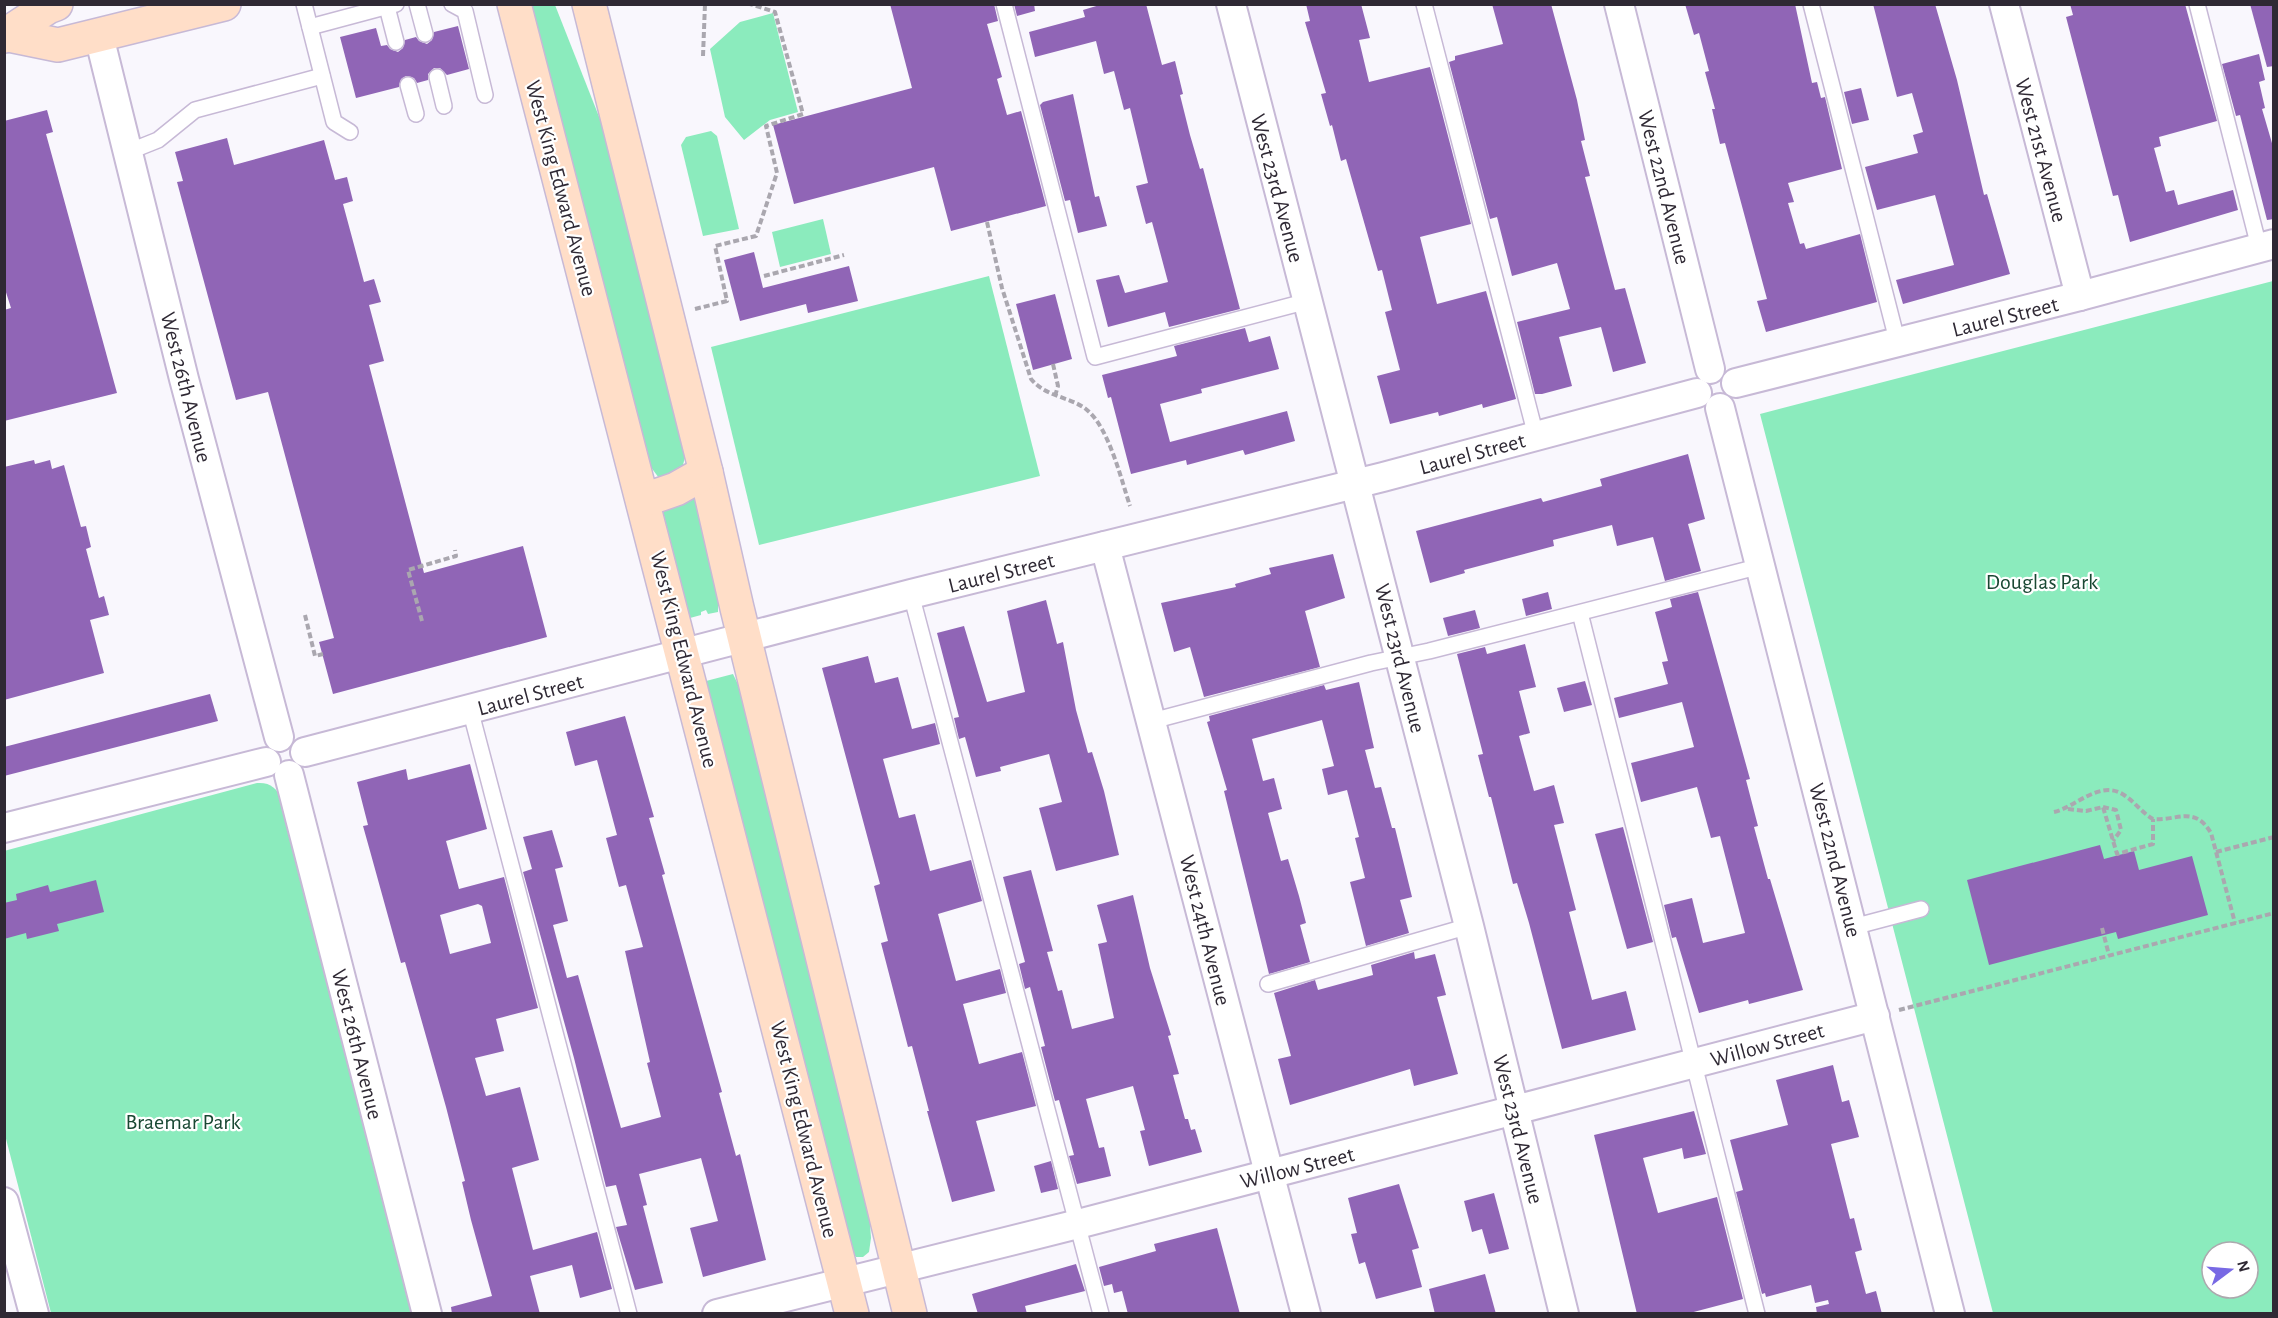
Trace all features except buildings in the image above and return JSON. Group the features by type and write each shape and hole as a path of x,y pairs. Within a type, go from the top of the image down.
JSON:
{"main road":[{"path":"7,35 56,4"},
{"path":"7,35 58,45 224,4"},
{"name":"West King Edward Avenue","path":"514,4 684,654 852,1314"},
{"path":"589,4 706,472 744,639 910,1314"},
{"path":"644,500 676,489 706,472"}],"street":[{"name":"West 23rd Avenue","path":"1231,4 1401,657 1564,1314"},
{"name":"West 22nd Avenue","path":"1619,4 1709,390 1761,566 1950,1314"},
{"name":"West 21st Avenue","path":"2004,4 2080,297"},
{"name":"West 26th Avenue","path":"99,36 184,379 279,736"},
{"name":"Laurel Street","path":"305,752 911,594 1356,484 1709,390 1726,370 1736,383 2080,297 2266,245"},
{"name":"West 24th Avenue","path":"1105,546 1306,1314"},
{"path":"4,828 278,769 302,767 305,752 295,738 279,736 267,747 278,769"},
{"name":"West 26th Avenue","path":"278,769 427,1314"},
{"name":"Willow Street","path":"717,1314 1078,1224 1875,1016"},
{"path":"4,1202 34,1314"}],"lane":[{"path":"304,4 334,122 350,132"},
{"path":"417,4 425,34"},
{"path":"452,4 465,11 485,94"},
{"path":"1004,4 1095,357 1308,301"},
{"path":"1424,4 1536,436"},
{"path":"1811,4 1898,344"},
{"path":"2197,4 2266,245"},
{"path":"310,27 392,6 396,42"},
{"path":"128,152 158,140 195,110 322,75"},
{"path":"436,77 444,106"},
{"path":"408,85 416,114"},
{"path":"1152,721 1761,566"},
{"path":"911,594 1101,1314"},
{"path":"1580,613 1757,1314"},
{"path":"470,709 629,1314"},
{"path":"1853,927 1921,909"},
{"path":"1268,984 1469,926"}],"path":[{"path":"703,57 705,4"},
{"path":"750,4 775,12"},
{"path":"688,311 728,301 714,246 756,236 777,173 766,126 803,114 774,4"},
{"path":"987,222 1002,288 1031,379 1040,390 1087,410 1109,441 1130,506"},
{"path":"764,276 844,255"},
{"path":"1053,364 1058,386 1054,396"},
{"path":"422,621 408,570 456,556 455,550"},
{"path":"305,615 315,656 322,654"},
{"path":"2068,809 2089,795 2100,791 2122,793 2153,819 2194,817 2205,824 2216,852 2235,923"},
{"path":"2103,807 2117,854 2153,844 2153,819"},
{"path":"2054,812 2068,809 2086,811 2103,807 2116,810 2121,830 2113,842"},
{"path":"2216,852 2274,837"},
{"path":"1875,1016 2274,913"},
{"path":"2102,928 2109,955"}],"green space":[{"path":"532,5 555,5 609,142 686,453 681,473 659,478 650,466"},
{"path":"773,13 798,112 770,120 744,140 725,117 710,49 740,22"},
{"path":"711,131 717,136 739,229 703,236 681,145 686,137"},
{"path":"823,219 831,254 780,267 772,232"},
{"path":"989,276 1040,476 759,545 711,347"},
{"name":"Douglas Park","path":"2273,281 2273,1313 1993,1313 1760,414"},
{"path":"694,492 718,580 718,612 708,614 706,610 701,612 701,615 690,618 663,512"},
{"path":"733,674 748,705 869,1210 871,1238 869,1252 863,1257 856,1257 851,1252 848,1243 706,681"},
{"name":"Braemar Park","path":"257,783 272,787 282,800 416,1313 51,1313 5,1135 4,851"}]}
